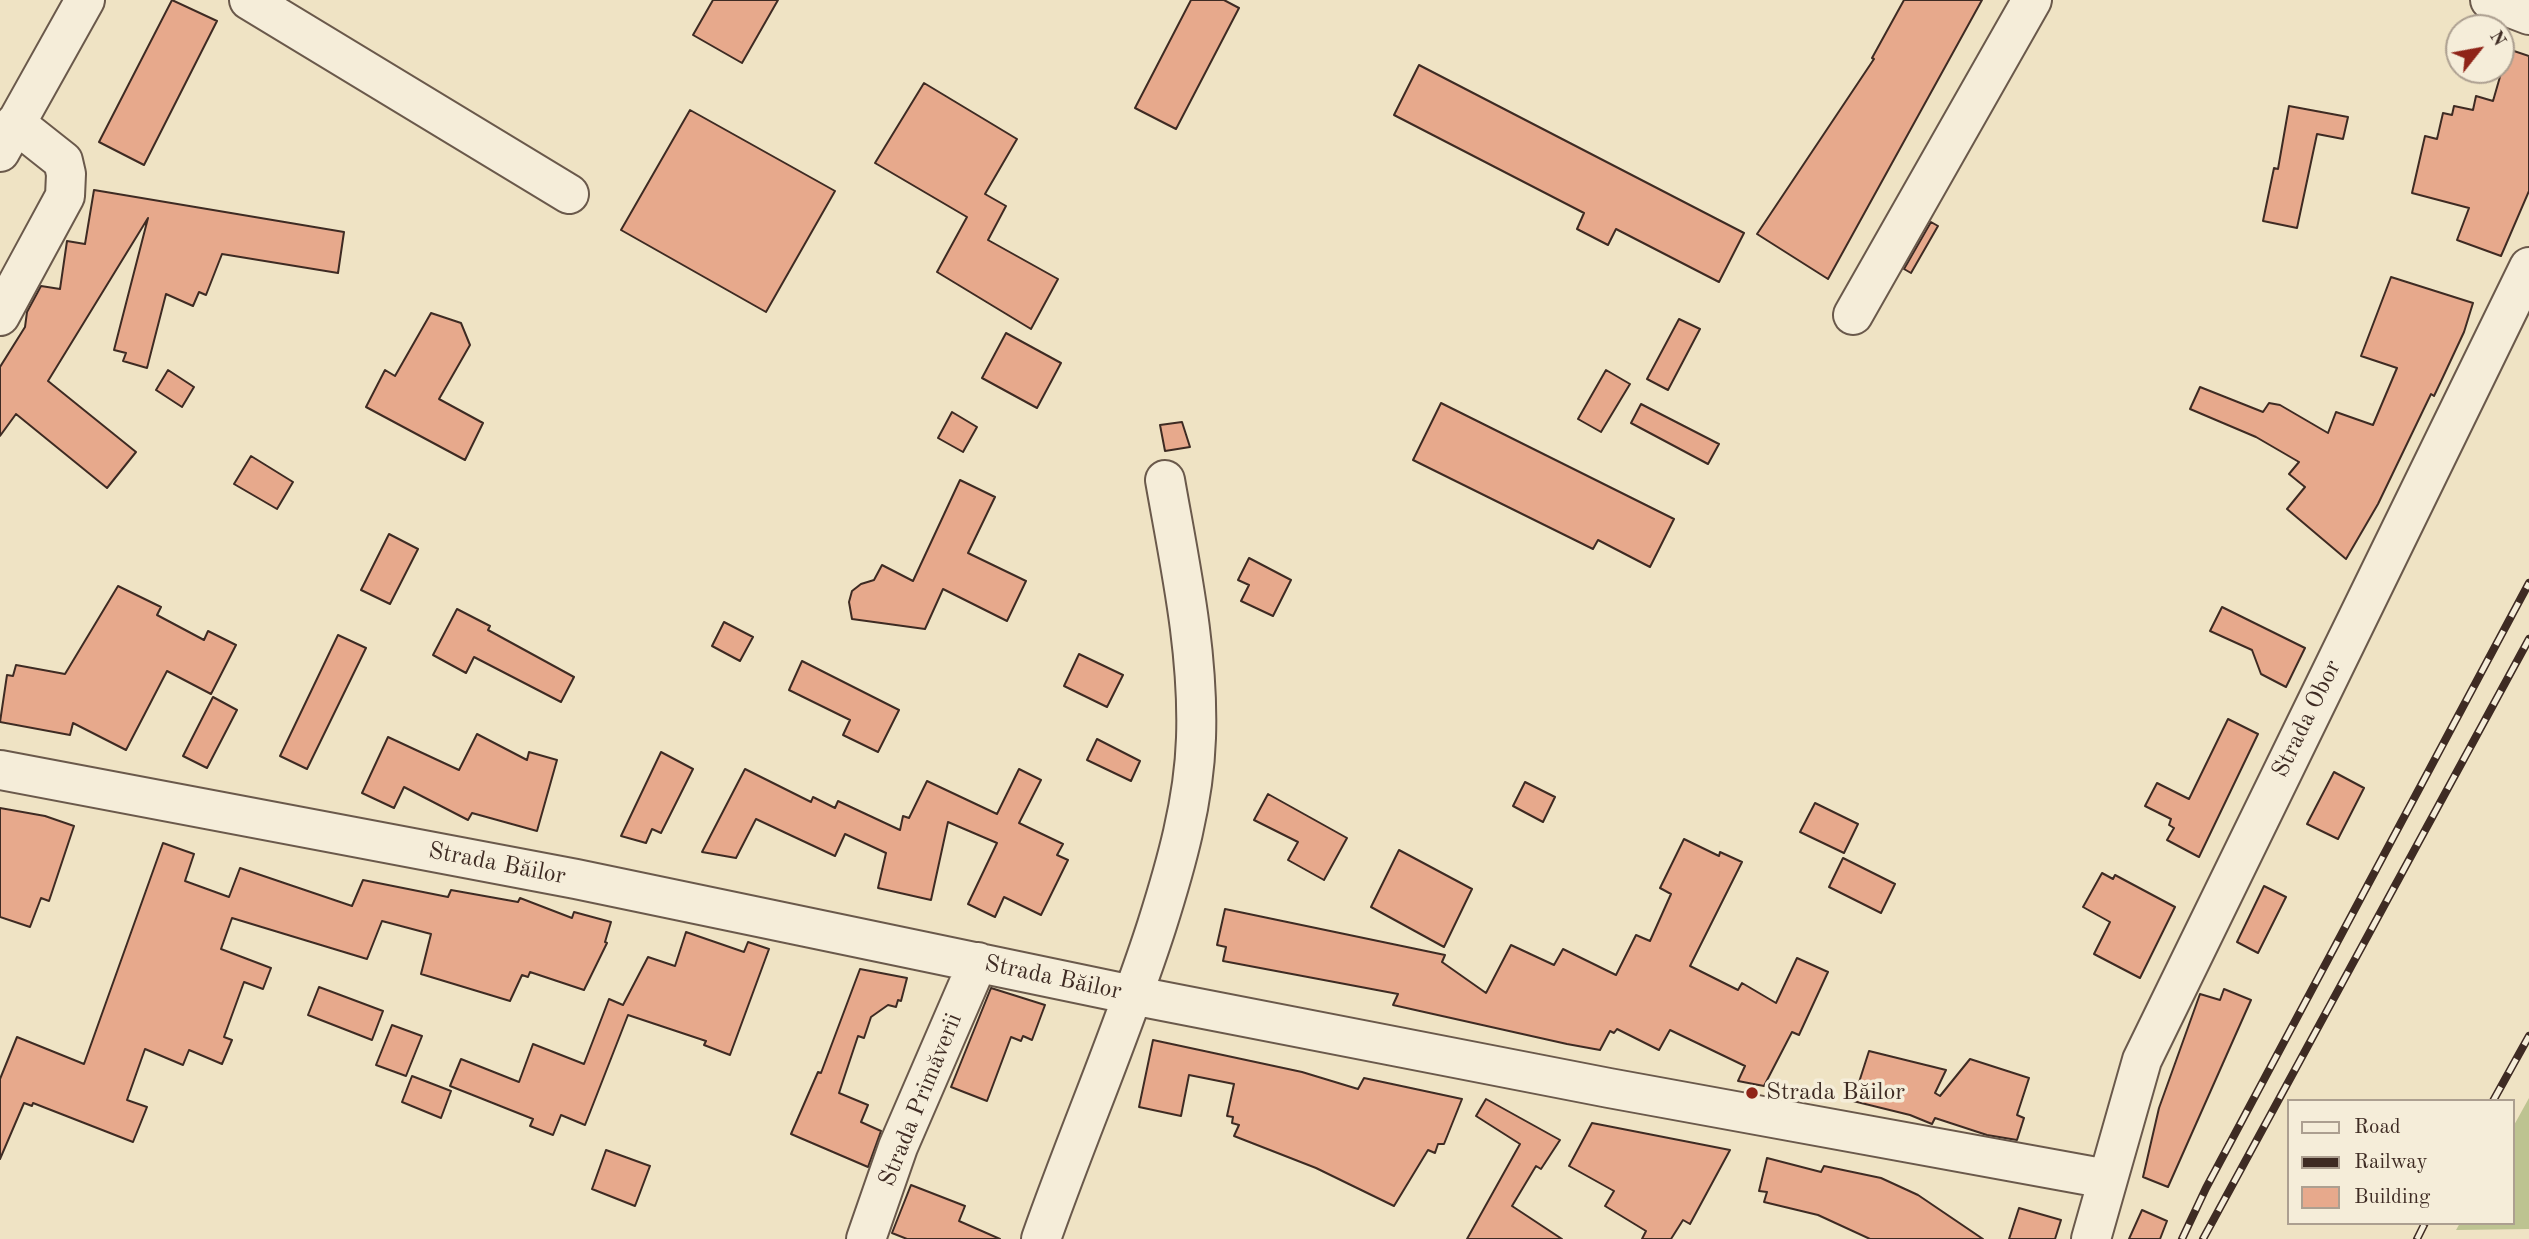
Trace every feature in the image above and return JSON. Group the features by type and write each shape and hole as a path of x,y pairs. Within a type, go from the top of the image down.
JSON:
{"street":[{"path":"1,309 65,197 66,174 63,161 8,138 85,0"},
{"path":"249,0 569,194"},
{"path":"1853,316 2032,0"},
{"path":"2490,0 2529,15"},
{"name":"Strada Obor","path":"2091,1239 2142,1060 2166,1005 2529,267"},
{"path":"1041,1239 1135,996 1171,883 1192,788 1196,738 1195,680 1186,600 1165,480"},
{"name":"Strada Băilor","path":"0,770 576,879 1135,996 1623,1091 2107,1179"},
{"name":"Strada Primăverii","path":"866,1239 898,1147 978,962"}],"green space":[{"path":"2529,1098 2529,1229 2456,1230 2459,1225 2515,1225 2515,1123"}],"building":[{"path":"172,0 217,21 144,165 99,142"},
{"path":"713,0 778,0 742,63 693,35"},
{"path":"1191,0 1224,0 1239,8 1176,129 1135,108"},
{"path":"1904,0 1982,0 1828,279 1757,234 1874,59 1872,58"},
{"path":"2515,51 2529,56 2529,191 2501,256 2457,240 2469,208 2412,193 2425,136 2437,139 2443,113 2452,115 2454,106 2473,110 2476,96 2493,101 2498,84 2515,84"},
{"path":"1419,65 1744,233 1719,282 1616,229 1608,245 1577,229 1584,213 1394,115"},
{"path":"924,83 1017,139 985,194 1006,206 988,240 1058,279 1031,329 937,272 967,217 875,163"},
{"path":"2289,106 2348,117 2343,139 2317,134 2297,228 2263,221 2274,168 2278,169"},
{"path":"690,110 835,191 766,312 621,230"},
{"path":"94,190 344,232 338,273 222,254 206,295 199,292 193,306 166,294 147,368 123,361 126,353 114,350 148,218 48,381 136,452 107,488 16,414 0,436 0,367 25,327 27,312 41,286 60,289 67,241 85,244"},
{"path":"1931,222 1938,226 1911,273 1904,269"},
{"path":"2391,277 2473,303 2464,332 2434,396 2431,394 2378,504 2346,559 2287,509 2305,487 2289,474 2299,462 2256,437 2190,409 2200,387 2263,412 2269,403 2280,405 2328,433 2336,412 2373,425 2397,368 2361,356"},
{"path":"431,313 461,323 470,345 439,399 483,423 465,460 366,407 385,370 395,376"},
{"path":"1679,319 1700,329 1668,390 1647,379"},
{"path":"1006,333 1061,363 1037,408 982,378"},
{"path":"168,370 194,387 182,407 156,390"},
{"path":"1606,370 1630,384 1601,432 1578,419"},
{"path":"1441,403 1674,519 1650,567 1598,540 1593,549 1413,460"},
{"path":"1641,404 1719,444 1708,464 1631,423"},
{"path":"952,412 977,427 963,452 938,438"},
{"path":"1182,422 1190,447 1165,451 1160,425"},
{"path":"251,456 293,482 277,509 234,484"},
{"path":"960,480 995,497 968,553 1026,581 1007,621 943,589 925,629 852,619 849,602 852,591 861,584 874,580 882,565 913,581"},
{"path":"389,534 418,549 390,604 361,590"},
{"path":"1249,558 1291,580 1273,616 1241,601 1249,585 1238,580"},
{"path":"118,586 161,607 157,615 204,640 208,631 236,645 211,694 167,671 126,750 73,723 70,735 0,722 7,675 13,676 16,665 65,674"},
{"path":"2222,607 2305,648 2286,687 2261,674 2252,650 2210,631"},
{"path":"457,609 490,626 488,630 574,677 561,702 474,657 466,673 433,655"},
{"path":"724,622 753,637 740,661 712,646"},
{"path":"338,635 366,648 307,769 280,756"},
{"path":"1079,654 1123,675 1107,707 1064,686"},
{"path":"802,661 899,710 878,752 843,735 850,720 789,690"},
{"path":"213,697 237,710 207,768 183,756"},
{"path":"2228,719 2258,734 2199,857 2167,840 2174,828 2169,825 2171,819 2145,806 2157,783 2189,799"},
{"path":"477,734 527,760 529,752 557,760 537,831 472,813 468,820 404,787 394,808 362,793 388,737 459,770"},
{"path":"1097,739 1140,761 1131,781 1087,760"},
{"path":"661,752 693,769 661,833 652,829 646,843 621,836"},
{"path":"745,769 811,802 813,797 835,808 838,801 900,830 903,816 909,818 927,781 997,814 1019,769 1041,780 1019,823 1063,844 1057,855 1068,860 1041,915 1004,897 995,917 968,904 997,843 948,822 931,900 878,888 886,853 845,834 835,856 756,819 736,858 702,852"},
{"path":"2334,772 2364,788 2338,839 2307,824"},
{"path":"1525,782 1555,797 1543,822 1513,806"},
{"path":"1268,794 1347,838 1324,880 1288,860 1298,842 1254,820"},
{"path":"1815,803 1858,824 1844,853 1800,832"},
{"path":"0,808 45,816 74,826 49,901 41,898 30,927 0,917"},
{"path":"1684,839 1719,856 1720,852 1742,862 1690,966 1738,990 1742,983 1776,1003 1797,958 1828,972 1799,1035 1792,1032 1764,1086 1738,1081 1745,1066 1670,1030 1659,1050 1617,1029 1614,1033 1610,1031 1600,1050 1567,1044 1393,1005 1398,994 1223,961 1226,947 1217,945 1225,909 1445,955 1442,962 1486,993 1511,945 1554,965 1563,949 1616,975 1636,935 1650,941 1671,894 1660,888"},
{"path":"163,843 194,854 185,881 229,897 240,868 352,906 363,880 448,897 451,890 518,902 520,898 572,918 574,912 611,922 605,942 607,943 584,990 530,972 528,977 522,975 510,1001 421,974 431,934 382,921 367,959 232,918 221,949 271,968 263,989 244,982 224,1037 232,1040 222,1064 189,1050 183,1065 145,1049 127,1100 147,1107 133,1142 33,1103 32,1106 24,1103 0,1159 0,1079 17,1037 84,1064"},
{"path":"1399,850 1472,889 1444,947 1371,907"},
{"path":"1843,858 1895,884 1881,913 1829,887"},
{"path":"2102,873 2113,879 2115,875 2175,907 2140,978 2094,954 2110,922 2083,907"},
{"path":"2264,886 2286,897 2258,953 2237,942"},
{"path":"686,932 744,952 748,942 769,949 730,1055 704,1045 706,1041 628,1015 585,1125 561,1115 553,1135 530,1126 533,1119 450,1086 461,1059 519,1082 533,1044 584,1064 609,999 623,1005 648,957 675,966"},
{"path":"860,969 907,978 901,1001 898,1000 896,1007 888,1005 871,1017 864,1038 858,1036 839,1093 868,1105 861,1122 881,1131 868,1167 791,1134 818,1072 821,1073"},
{"path":"319,987 383,1011 372,1040 308,1015"},
{"path":"991,988 1045,1005 1032,1040 1023,1036 1021,1041 1011,1037 987,1101 951,1087"},
{"path":"2224,989 2251,1000 2168,1187 2143,1177 2159,1108 2200,994 2220,1000"},
{"path":"392,1025 422,1036 406,1076 376,1065"},
{"path":"1153,1040 1302,1072 1358,1089 1364,1078 1462,1099 1444,1144 1438,1144 1435,1153 1428,1150 1394,1206 1316,1168 1234,1136 1239,1125 1232,1123 1233,1117 1227,1116 1234,1084 1189,1075 1181,1116 1139,1107"},
{"path":"1869,1051 1946,1070 1935,1093 1940,1096 1970,1059 2029,1078 2017,1115 2024,1118 2017,1140 1987,1135 1935,1118 1932,1124 1910,1115 1853,1101"},
{"path":"412,1076 451,1091 441,1118 402,1102"},
{"path":"1486,1099 1560,1140 1541,1169 1536,1166 1512,1206 1562,1239 1467,1239 1520,1144 1476,1116"},
{"path":"1592,1123 1730,1150 1690,1224 1683,1220 1671,1239 1642,1239 1646,1231 1605,1206 1614,1191 1569,1166"},
{"path":"606,1150 650,1166 635,1206 592,1189"},
{"path":"1767,1158 1821,1172 1824,1166 1881,1178 1918,1195 1983,1239 1870,1239 1818,1215 1764,1202 1767,1192 1759,1191"},
{"path":"911,1185 965,1206 959,1221 1000,1239 907,1239 892,1233"},
{"path":"2019,1208 2061,1220 2055,1239 2009,1239"},
{"path":"2142,1210 2167,1221 2160,1239 2129,1239"}],"railway":[{"path":"2182,1239 2206,1188 2529,583"},
{"path":"2203,1239 2529,639"},
{"path":"2494,1099 2529,1036"},
{"path":"2417,1239 2424,1225"}],"place":[{"name":"Strada Băilor","path":"1752,1093"}]}
